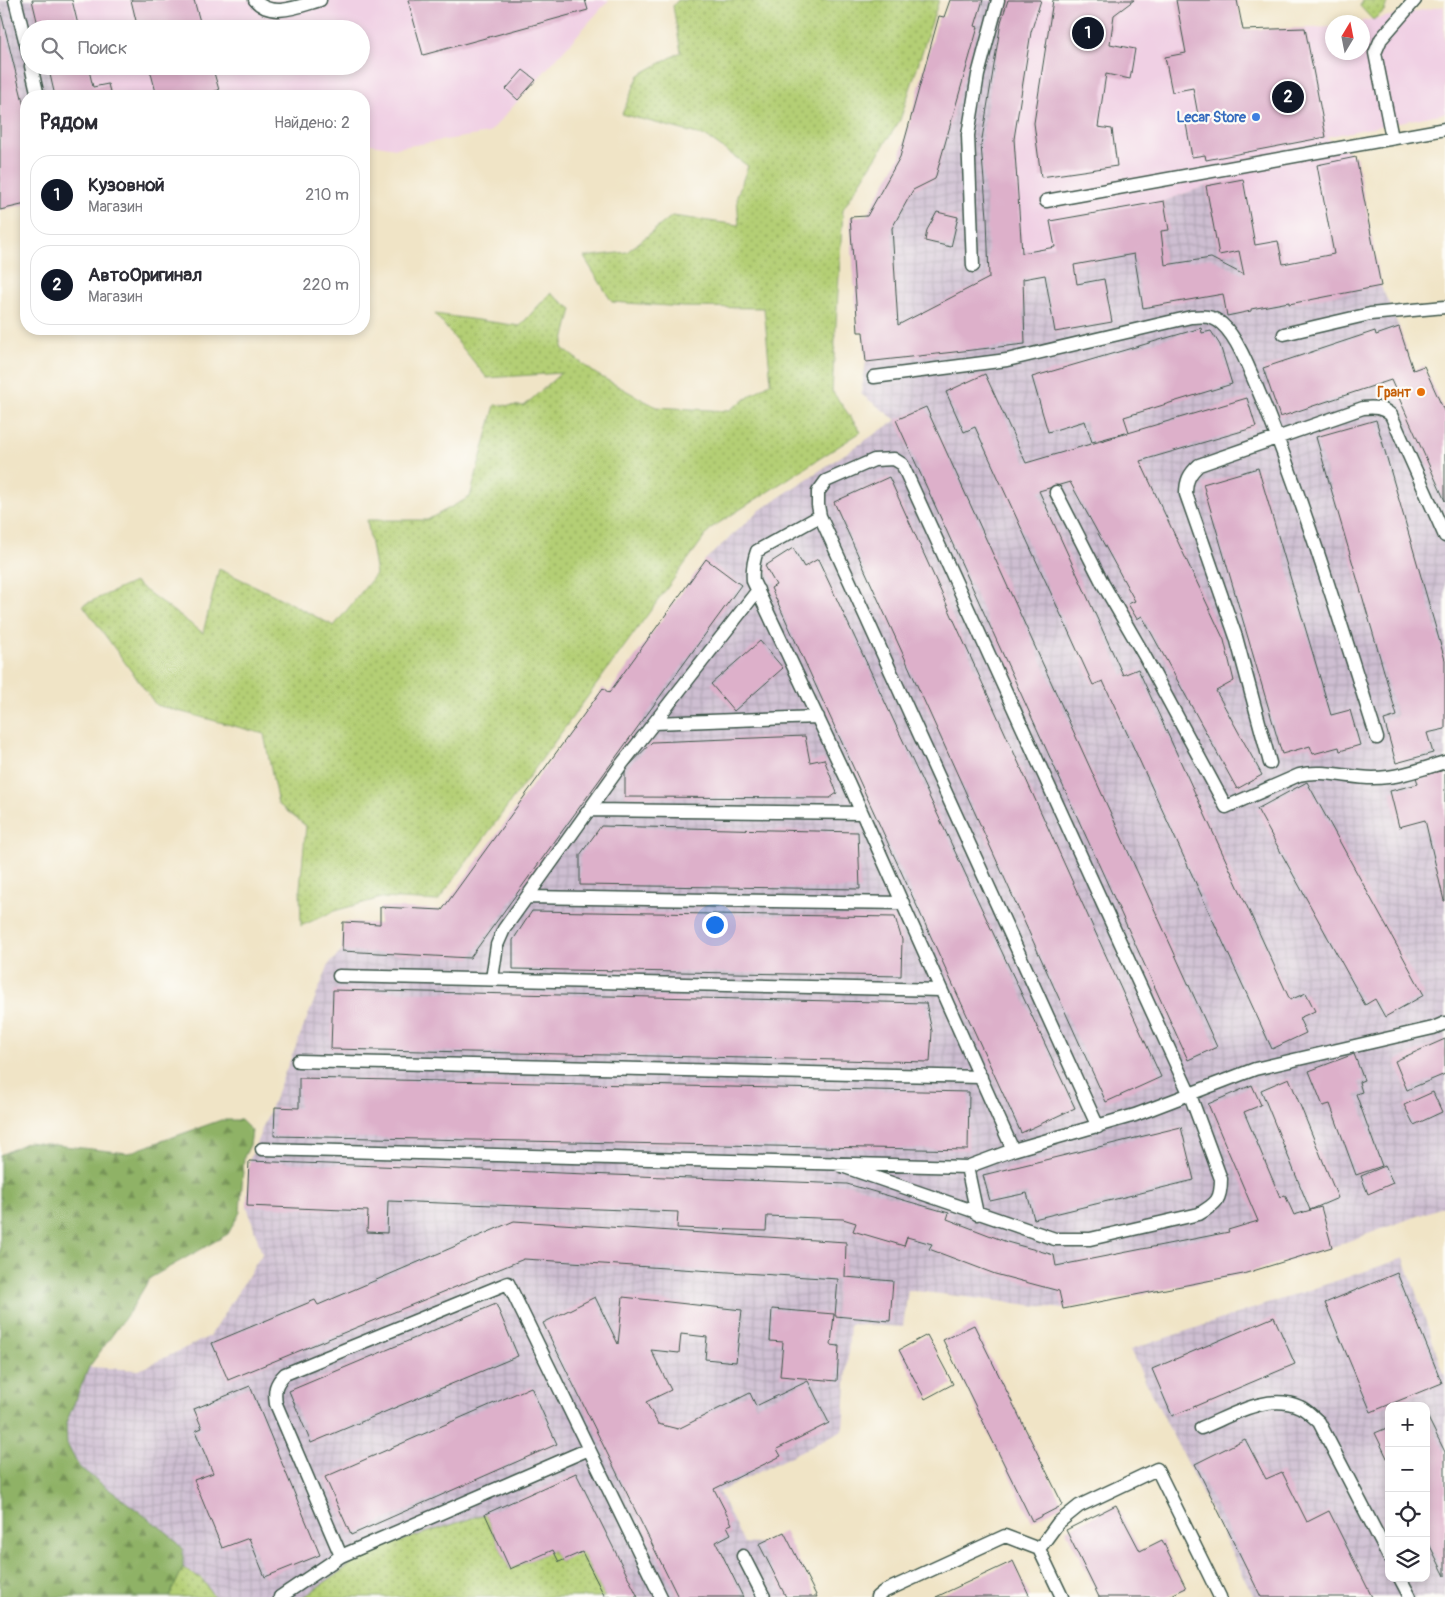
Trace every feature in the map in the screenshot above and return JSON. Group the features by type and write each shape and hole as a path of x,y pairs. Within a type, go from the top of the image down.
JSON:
{"lane":[{"path":"16,0 21,20"},
{"path":"255,0 260,6 271,10 284,10 320,0"},
{"path":"973,266 968,135 978,75 998,0"},
{"path":"1392,138 1375,53 1381,39 1415,0"},
{"path":"33,75 37,90"},
{"path":"1046,201 1445,129"},
{"path":"1284,334 1370,314 1445,308"},
{"path":"874,377 1007,360 1190,317 1204,316 1214,318 1233,338 1253,378 1277,438 1313,539 1377,738"},
{"path":"1270,763 1236,637 1186,494 1186,483 1190,472 1199,465 1363,408 1376,407 1385,410 1391,415 1445,536"},
{"path":"833,1163 977,1214 1055,1239 1072,1240 1090,1239 1199,1214 1214,1205 1221,1193 1222,1178 1190,1095 902,464 894,459 874,460 826,481 818,492 820,516 1098,1127"},
{"path":"1056,492 1102,584 1144,655 1226,807 1299,775 1308,773 1376,778 1396,775 1445,762"},
{"path":"820,516 757,551 753,560 753,581 818,716 1013,1150"},
{"path":"492,980 497,945 504,929 654,723 758,590"},
{"path":"654,723 818,716"},
{"path":"589,810 862,813"},
{"path":"527,897 903,903"},
{"path":"339,976 941,990"},
{"path":"262,1149 967,1167 1013,1150 1098,1127 1190,1095 1255,1069 1433,1028 1445,1023"},
{"path":"298,1062 980,1077"},
{"path":"967,1167 977,1214"},
{"path":"341,1556 276,1404 274,1390 276,1383 284,1374 508,1283 661,1597"},
{"path":"1201,1428 1263,1403 1281,1401 1302,1408 1319,1422 1385,1549"},
{"path":"280,1597 341,1556 589,1449"},
{"path":"1039,1549 1058,1523 1079,1506 1157,1469 1220,1597"},
{"path":"877,1597 883,1592 1005,1536 1039,1549 1062,1597"},
{"path":"743,1556 764,1597"},
{"path":"1402,1582 1410,1597"}],"shaded area":[{"path":"0,0 72,0 77,20 20,20 20,75 90,75 93,87 108,84 110,90 20,90 20,205 0,210"},
{"path":"72,0 609,0 489,133 396,148 370,144 370,90 110,90 108,84 93,87 90,75 370,75 370,20 77,20"},
{"path":"950,0 1041,0 1031,32 1014,139 1022,252 1055,246 1050,221 1164,201 1206,186 1243,179 1255,245 1278,241 1283,264 1334,254 1317,165 1356,157 1381,286 1399,327 1413,370 1424,366 1445,413 1445,1206 1332,1247 1243,1274 1063,1309 908,1290 903,1327 850,1324 843,1430 719,1492 744,1543 759,1544 784,1532 817,1597 605,1597 582,1552 559,1562 510,1569 370,1551 304,1597 214,1597 202,1579 183,1568 183,1550 169,1534 79,1467 67,1444 66,1423 89,1367 139,1370 210,1336 262,1254 247,1206 249,1161 329,964 342,951 343,922 379,924 380,907 442,910 603,688 609,693 706,559 760,510 896,420 861,394 866,362 863,332 858,332 850,217 867,215 900,157 939,16 944,17"},
{"path":"1041,0 1176,0 1186,53 1165,58 1172,92 1193,88 1198,115 1185,118 1192,157 1205,155 1206,159 1325,137 1305,28 1325,27 1325,60 1370,60 1370,20 1444,6 1445,113 1326,137 1356,157 1334,254 1283,264 1255,245 1243,180 1206,186 1164,201 1050,221 1055,247 1022,253 1014,139 1031,32"},
{"path":"1404,1258 1445,1377 1445,1597 1254,1597 1130,1350"}],"green space":[{"path":"678,0 939,0 900,120 843,209 832,391 861,432 711,528 438,901 381,898 334,911 301,926 300,888 306,826 278,804 264,734 156,705 83,605 134,582 203,633 219,569 334,626 376,574 367,520 427,520 470,497 495,405 524,406 561,373 487,378 435,314 520,326 550,293 572,309 562,348 596,374 656,407 728,411 771,382 764,308 683,307 612,302 584,257 627,252 672,216 739,225 737,196 748,166 705,136 622,114 639,75 681,52 673,6"},
{"path":"1362,0 1388,0 1384,11 1373,20 1360,6"},
{"path":"221,1120 241,1120 252,1131 250,1145 244,1157 240,1212 228,1234 150,1278 130,1311 89,1367 66,1423 67,1444 79,1467 169,1534 183,1550 183,1568 169,1597 0,1597 0,1155 28,1142 128,1153"},
{"path":"485,1514 510,1569 553,1550 559,1562 582,1552 605,1597 304,1597 370,1551"},
{"path":"183,1568 202,1579 214,1597 169,1597"}],"building":[{"path":"32,0 72,0 77,20 37,20"},
{"path":"131,0 194,0 200,20 136,20"},
{"path":"408,0 585,0 588,10 423,55"},
{"path":"950,0 983,0 975,26 978,27 935,179 913,190 892,228 898,325 989,278 987,217 981,145 1001,22 1008,0 1041,0 1031,32 1014,139 1022,253 1055,247 1050,221 1164,201 1169,230 1161,231 1165,265 1211,258 1244,275 1239,251 1219,255 1206,186 1243,179 1255,245 1278,241 1283,264 1334,254 1317,165 1356,157 1381,286 1289,304 1289,302 1251,309 1251,311 1227,316 1223,294 1143,308 1134,254 1074,265 1077,284 1104,279 1112,322 1055,332 1045,275 1023,279 1025,344 866,362 863,332 858,332 850,217 867,216 900,157 939,16 944,17"},
{"path":"1053,0 1134,0 1114,15 1110,44 1135,49 1130,79 1106,74 1098,127 1112,129 1117,166 1041,177 1034,123"},
{"path":"1176,0 1237,0 1243,30 1305,28 1326,137 1206,160 1205,155 1192,157 1185,118 1198,115 1193,88 1172,92 1165,57 1186,53"},
{"path":"0,9 20,90 20,205 0,210"},
{"path":"523,70 536,80 518,100 506,89"},
{"path":"50,75 90,75 93,87 108,84 110,90 54,90"},
{"path":"151,75 215,75 219,90 155,90"},
{"path":"937,212 958,217 951,247 925,241 927,230"},
{"path":"1399,327 1413,370 1424,366 1445,413 1445,501 1391,380 1280,417 1263,368 1375,331 1376,335"},
{"path":"1201,328 1202,333 1211,331 1220,345 1232,384 1124,417 1129,432 1092,442 1085,421 1048,432 1032,377"},
{"path":"985,374 1026,463 1247,398 1256,427 1140,461 1224,640 1234,681 1216,691 1262,775 1237,789 1142,616 1137,619 1128,604 1135,601 1070,482 1039,491 1123,675 1138,669 1290,1000 1306,993 1315,1011 1299,1018 1306,1033 1272,1049 1103,681 1093,685 975,427 964,432 946,392"},
{"path":"926,407 1217,1047 1188,1060 896,420"},
{"path":"1376,420 1445,660 1445,729 1427,733 1433,753 1396,763 1384,720 1397,716 1316,437"},
{"path":"1258,468 1331,715 1350,710 1360,745 1340,751 1339,747 1313,754 1310,746 1282,754 1203,484"},
{"path":"889,477 1161,1077 1106,1102 834,502"},
{"path":"793,548 804,567 818,559 1075,1108 1021,1133 771,588 776,585 765,566"},
{"path":"706,559 741,585 470,958 342,951 343,922 380,924 380,907 442,910 603,688 609,693"},
{"path":"760,641 783,668 734,711 711,684"},
{"path":"805,736 810,762 824,759 837,793 830,798 625,797 625,770 652,742"},
{"path":"1445,770 1444,901 1425,820 1399,827 1390,791 1418,784 1416,777"},
{"path":"1307,782 1424,995 1385,1017 1375,999 1365,1005 1257,809"},
{"path":"601,826 858,832 860,889 580,885 580,855"},
{"path":"532,911 895,917 902,940 901,976 513,969 513,940"},
{"path":"333,990 926,1003 932,1031 930,1062 331,1049"},
{"path":"1445,1039 1445,1074 1407,1090 1395,1061"},
{"path":"1354,1054 1364,1080 1359,1082 1362,1092 1356,1094 1382,1166 1356,1175 1330,1104 1323,1106 1309,1071"},
{"path":"299,1078 969,1092 968,1150 274,1136 275,1107 299,1108"},
{"path":"1289,1078 1338,1198 1310,1210 1261,1090"},
{"path":"1252,1085 1261,1105 1244,1112 1280,1197 1285,1195 1294,1215 1321,1207 1332,1247 1243,1274 1063,1309 1059,1291 995,1274 929,1249 932,1244 907,1237 904,1246 853,1231 856,1223 843,1219 767,1216 766,1231 677,1228 678,1212 388,1201 387,1233 367,1232 368,1211 247,1206 249,1161 847,1184 949,1213 947,1219 1007,1242 1054,1255 1056,1266 1229,1232 1228,1230 1258,1221 1208,1104"},
{"path":"1433,1092 1442,1112 1414,1125 1404,1105"},
{"path":"1181,1127 1194,1180 1034,1219 1027,1193 990,1201 983,1175"},
{"path":"1385,1166 1393,1183 1368,1194 1361,1176"},
{"path":"514,1221 846,1242 845,1277 893,1281 890,1321 835,1316 838,1279 524,1259 228,1380 212,1343 315,1300 318,1305"},
{"path":"1397,1273 1442,1383 1395,1402 1385,1402 1385,1406 1371,1412 1325,1303"},
{"path":"595,1297 618,1344 623,1297 742,1310 736,1362 705,1359 707,1337 681,1334 679,1353 651,1350 671,1390 646,1402 658,1424 678,1429 750,1393 756,1406 808,1381 829,1423 777,1449 781,1456 714,1489 732,1524 727,1526 731,1534 716,1542 743,1597 678,1597 543,1323"},
{"path":"496,1304 518,1356 311,1443 289,1391"},
{"path":"772,1309 834,1314 831,1345 839,1346 837,1381 780,1376 783,1342 770,1341"},
{"path":"1274,1317 1295,1364 1172,1416 1152,1369"},
{"path":"974,1325 1063,1505 1032,1521 943,1340"},
{"path":"927,1335 953,1384 925,1399 899,1350"},
{"path":"250,1386 320,1555 265,1577 249,1538 222,1548 194,1480 213,1473 195,1431 202,1428 194,1409"},
{"path":"531,1387 557,1444 351,1535 325,1477"},
{"path":"1430,1422 1445,1452 1445,1576 1430,1546"},
{"path":"1385,1429 1385,1454 1375,1433"},
{"path":"1245,1439 1266,1479 1282,1472 1307,1522 1329,1511 1372,1597 1261,1597 1195,1464"},
{"path":"576,1473 638,1597 605,1597 582,1552 559,1562 553,1550 510,1569 485,1514"},
{"path":"1116,1505 1140,1551 1162,1540 1186,1588 1167,1597 1099,1597 1066,1530"},
{"path":"784,1532 817,1597 786,1597 759,1544"},
{"path":"1013,1561 1030,1597 936,1597"}],"place":[{"name":"Кузовной","path":"1088,33"},
{"name":"АвтоОригинал","path":"1288,97"},
{"name":"Lecar Store","path":"1256,117"},
{"name":"Грант","path":"1421,392"}]}
